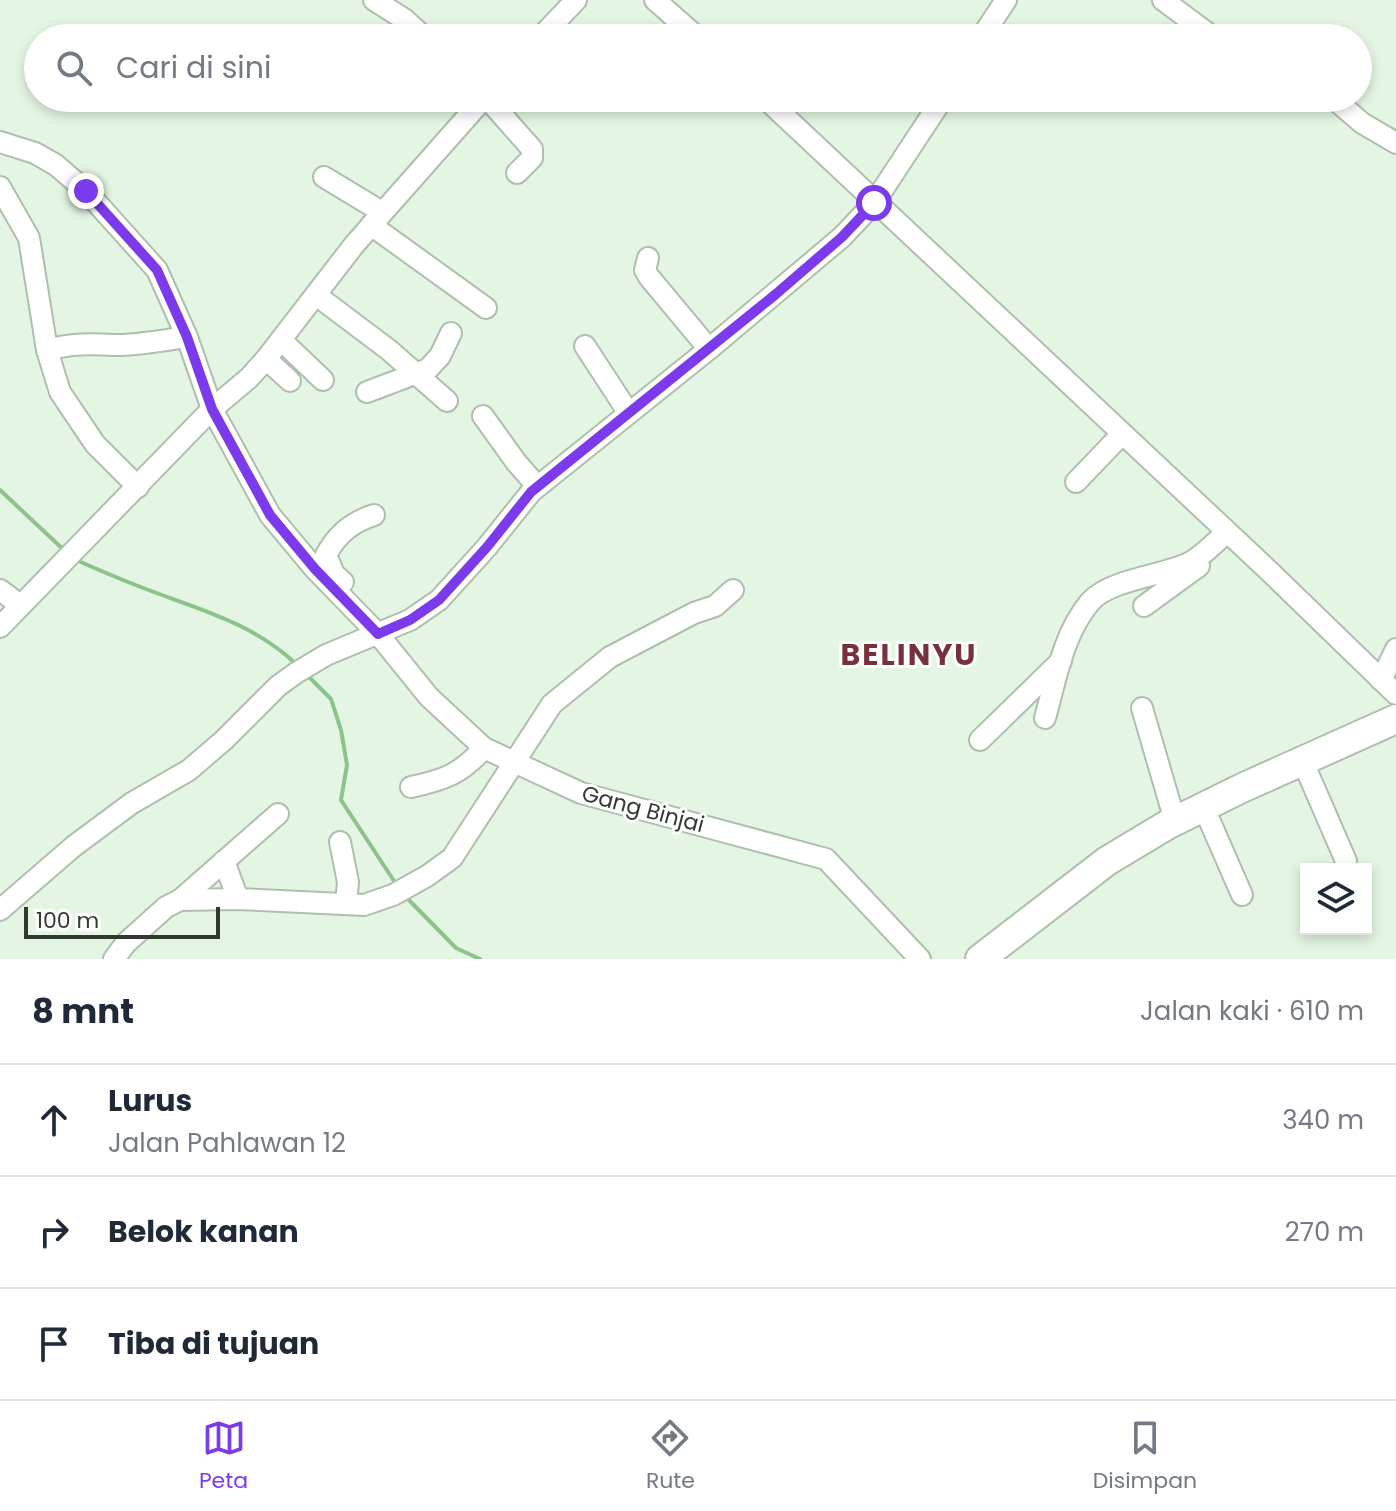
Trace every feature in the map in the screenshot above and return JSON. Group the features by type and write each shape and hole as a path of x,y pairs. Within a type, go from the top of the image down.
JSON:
{"highway":[{"path":"980,959 1107,861 1175,821 1396,719"}],"street":[{"path":"374,0 403,8"},
{"path":"553,24 576,0"},
{"path":"655,0 682,24"},
{"path":"990,24 1006,0"},
{"path":"1163,0 1195,24"},
{"path":"0,627 19,604 212,409 249,378 377,219 473,112"},
{"path":"498,112 532,149 532,158 517,173"},
{"path":"780,112 1388,687"},
{"path":"0,910 74,846 132,803 189,770 278,686 302,668 410,620 439,600 537,486 709,349 842,237 874,203 934,112"},
{"path":"1349,112 1396,143"},
{"name":"Gang Binjai","path":"0,142 35,153 56,165 86,191 157,270 187,337 212,409 270,515 378,634 429,697 484,748 581,793 826,859 920,959"},
{"path":"324,177 486,308"},
{"path":"0,187 29,238 47,350 60,392 95,444 138,487"},
{"path":"648,258 645,270 649,277 709,349"},
{"path":"316,295 389,350 447,401"},
{"path":"367,392 435,364 451,333"},
{"path":"47,350 62,345 95,342 115,345 187,337"},
{"path":"281,340 323,380"},
{"path":"585,346 628,412"},
{"path":"266,359 290,381"},
{"path":"483,416 537,486"},
{"path":"1076,482 1121,435"},
{"path":"349,605 357,596 334,574 326,555 346,528 355,521 374,515"},
{"path":"1144,606 1230,537"},
{"path":"1045,718 1065,646 1090,601 1122,583 1191,563 1230,537"},
{"path":"0,590 19,604"},
{"path":"180,900 238,899 364,905 400,891 452,858 552,704 610,657 694,613 715,606 733,590"},
{"path":"1388,687 1396,649"},
{"path":"980,740 1061,661"},
{"path":"1142,708 1175,821"},
{"path":"411,787 454,776 484,748"},
{"path":"1303,762 1346,861"},
{"path":"1204,808 1242,895"},
{"path":"114,959 126,943 166,907 180,900 278,814"},
{"path":"340,842 348,882 346,904"},
{"path":"224,861 238,899"}],"waterway":[{"path":"0,490 66,552"},
{"path":"76,560 242,627 280,650 297,665"},
{"path":"306,674 331,699 341,730 347,765 341,800 396,884"},
{"path":"406,897 456,948 480,959"}],"district":[{"name":"BELINYU","path":"909,654"}],"route":[{"path":"86,191 157,270 187,337 212,409 270,515 315,569 378,634 410,620 439,600 531,492 776,294 842,237 874,203"}]}
